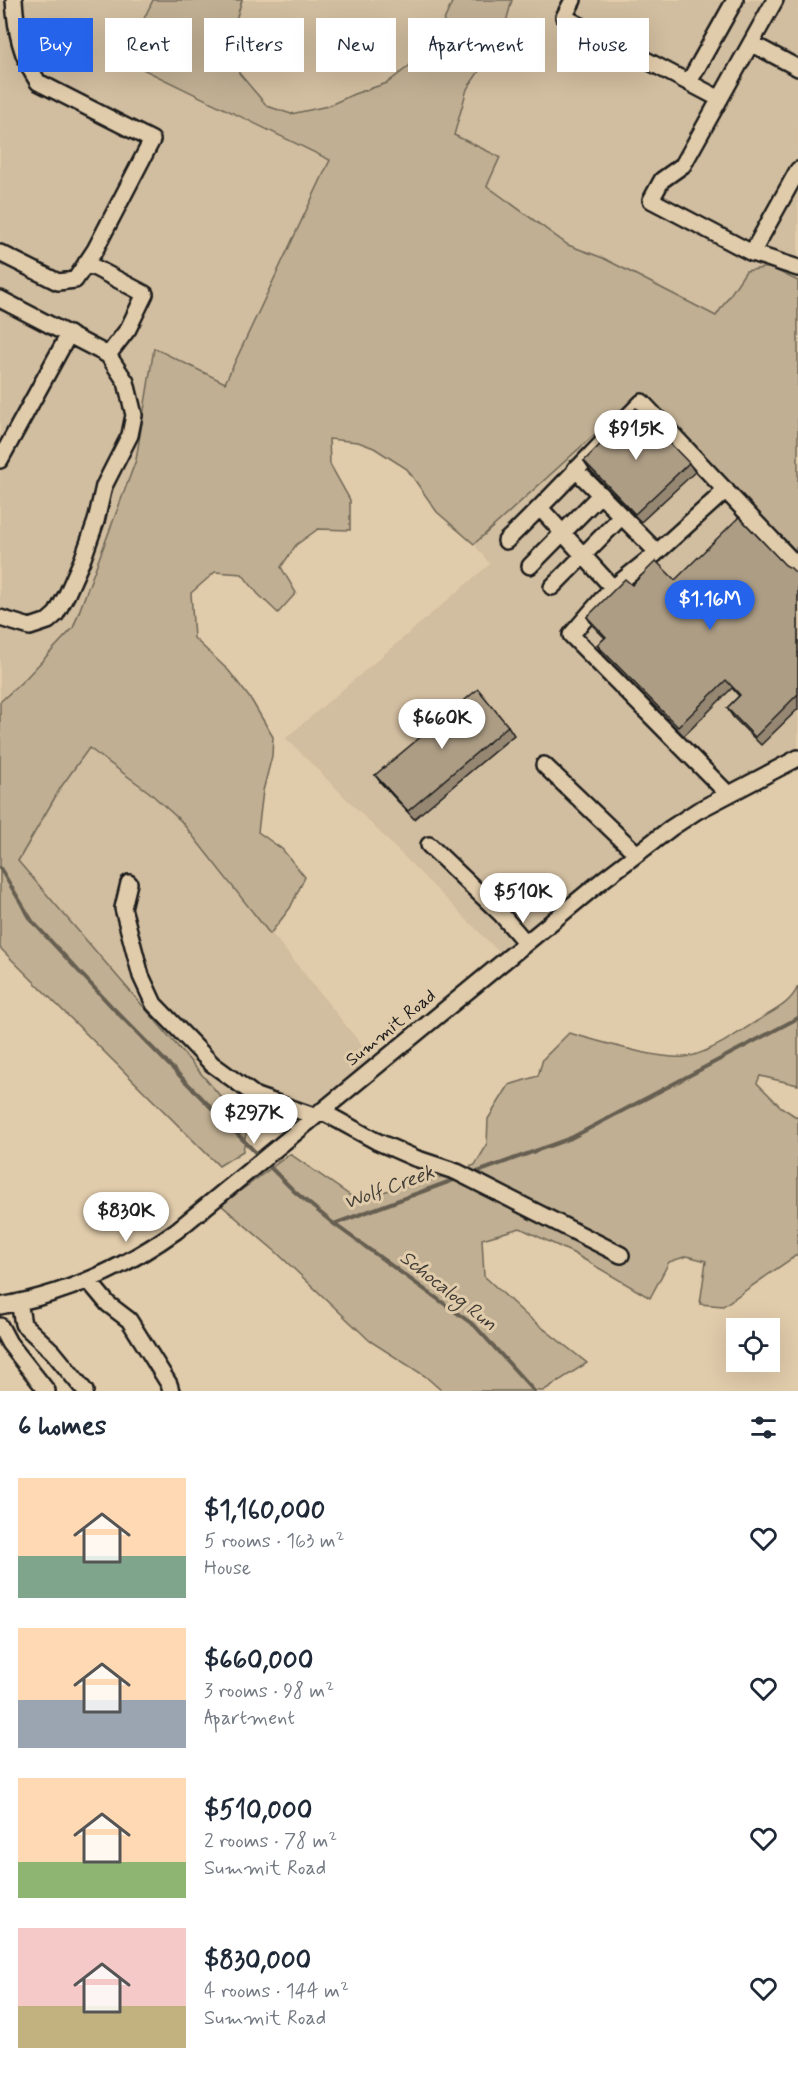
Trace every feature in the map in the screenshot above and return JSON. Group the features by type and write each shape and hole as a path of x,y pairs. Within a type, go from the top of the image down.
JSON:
{"street":[{"path":"0,253 58,282 75,280 95,250 152,140 38,82 28,66 18,40 14,0"},
{"path":"573,0 564,17 720,99"},
{"path":"689,82 735,0"},
{"path":"775,0 683,165 662,180 651,200 752,253 798,268"},
{"path":"751,43 798,68"},
{"path":"752,253 798,170"},
{"path":"86,263 145,294 128,329 108,355"},
{"path":"0,299 108,355 126,382 134,415 130,435 104,486 96,521 79,567 56,614 48,621 30,627 0,618"},
{"path":"0,460 69,334"},
{"path":"506,541 642,402 798,567"},
{"path":"575,469 657,552"},
{"path":"726,490 614,588 572,635 728,794"},
{"path":"530,566 601,494"},
{"path":"540,508 614,588"},
{"path":"552,587 622,516"},
{"name":"Summit Road","path":"0,1306 87,1280 154,1247 526,943 671,828 728,794 798,758"},
{"path":"544,765 637,854"},
{"path":"429,845 501,914 526,943"},
{"path":"129,883 123,908 141,976 154,1004 212,1064 256,1096 317,1113 415,1158 457,1172 621,1255"},
{"path":"87,1280 108,1304 129,1320 169,1384 171,1391"},
{"path":"19,1302 23,1324 53,1352 86,1391"},
{"path":"0,1326 9,1343 47,1391"}],"shaded area":[{"path":"0,0 153,0 145,18 105,18 105,72 150,72 331,160 225,383 154,348 136,460 73,628 0,702"},
{"path":"153,0 242,0 237,18 204,18 204,72 239,72 267,106 291,114 328,106 387,83 408,67 408,72 478,72 467,89 454,135 500,157 487,186 568,245 603,258 716,316 746,271 769,267 798,281 798,545 795,550 639,394 474,544 437,512 407,469 374,448 358,442 329,439 330,464 350,500 350,530 318,529 296,545 281,567 296,593 278,613 258,594 242,574 215,572 191,593 194,638 229,671 252,701 273,737 272,756 263,791 258,832 282,849 305,877 290,908 270,934 181,821 149,792 89,748 61,787 18,861 247,1127 243,1151 219,1166 0,948 0,702 73,628 136,460 154,348 225,383 330,160 149,72 192,72 192,18 144,18"},
{"path":"242,0 453,0 445,18 408,18 408,67 387,83 328,106 291,114 267,106 239,72 304,72 304,18 237,18"},
{"path":"453,0 512,0 507,18 445,18"},
{"path":"512,0 798,0 798,281 791,277 737,284 716,316 603,258 568,245 486,186 500,157 454,135 467,89 478,72 545,72 545,18 507,18"},
{"path":"639,394 795,549 798,545 798,758 724,796 506,959 286,738 490,564 474,544"},
{"path":"89,748 149,792 181,821 377,1064 289,1136 247,1127 18,860 61,787"},
{"path":"798,986 798,1085 760,1076 757,1083 781,1107 798,1118 798,1254 723,1306 700,1304 706,1261 687,1256 669,1262 650,1298 573,1253 520,1228 482,1239 484,1276 525,1314 587,1363 543,1391 442,1391 425,1376 370,1341 275,1251 221,1205 290,1154 351,1196 364,1196 422,1183 475,1165 487,1145 488,1119 509,1085 538,1076 543,1059 569,1033 649,1054 691,1056 726,1041 775,1010 787,1002"}],"building":[{"path":"636,408 689,463 635,514 584,461"},
{"path":"739,517 785,565 798,575 798,694 755,737 727,708 740,695 726,680 678,727 597,645 606,637 587,617 625,579 632,585 656,561 675,580"},
{"path":"478,689 508,726 408,811 375,775"}],"waterway":[{"name":"Wolf Creek","path":"0,868 32,921 113,1008 259,1156"},
{"name":"Wolf Creek","path":"472,1174 571,1138 798,1018"},
{"name":"Wolf Creek","path":"264,1161 295,1192 334,1224 459,1178"},
{"name":"Schocalog Run","path":"334,1224 475,1326 534,1391"}]}
